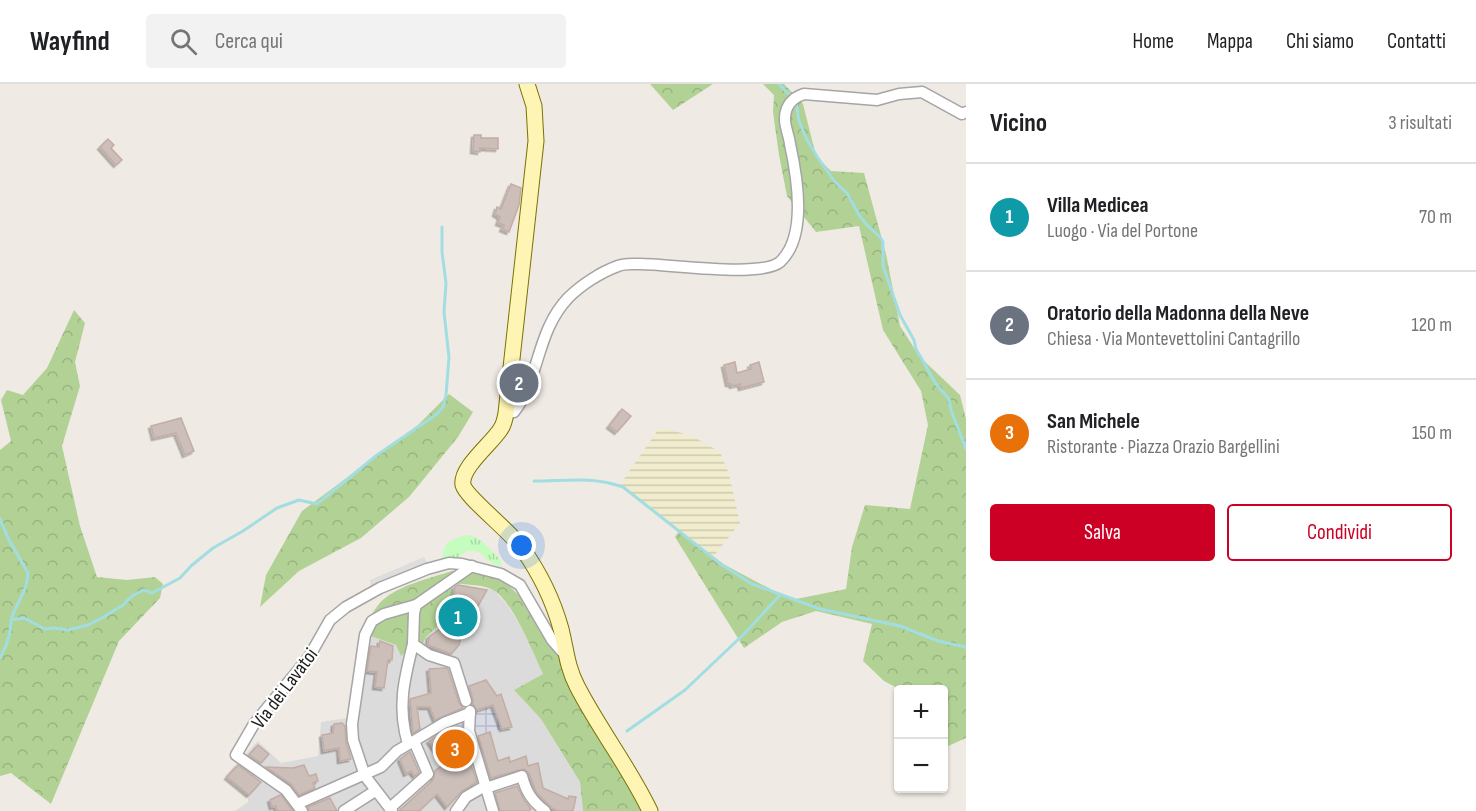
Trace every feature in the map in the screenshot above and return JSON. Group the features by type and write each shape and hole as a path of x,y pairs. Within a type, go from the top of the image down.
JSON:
{"street":[{"path":"527,84 534,106 536,141 506,413 502,428 474,461 463,483 465,491 472,499 512,534 541,579 561,630 565,656 576,685 636,782 650,811"},
{"path":"506,413 514,412 523,400 539,350 552,320 569,297 600,275 620,265 662,264 764,269 780,262 789,248 800,210 785,118 788,104 796,97 804,94 878,100 899,94 922,92 952,110 962,114 966,112"},
{"name":"Via dei Lavatoi","path":"299,808 286,790 236,756 254,724 295,677 330,620 346,607 380,588 427,569 449,563 472,566"},
{"path":"416,604 414,644 402,694 402,724 428,774 391,809 365,776 355,752 352,724 365,635 372,621 384,614 416,604 472,566 501,574 520,585 552,640 565,656"},
{"path":"414,644 429,656 454,663 469,709 469,731 493,811"},
{"path":"299,808 381,767 397,751 469,709"},
{"path":"456,811 466,797 484,784 522,776 526,793 545,811"},
{"path":"344,811 375,791"}],"shaded area":[{"path":"665,428 694,437 720,452 729,474 740,523 713,557 619,486 658,430"},
{"path":"424,557 429,565 371,589 370,580"},
{"path":"453,583 494,590 508,606 526,635 543,674 515,691 541,719 580,782 583,811 235,811 248,802 248,797 225,776 258,741 281,763 318,756 321,722 347,718 362,633 409,649 420,650 426,637 447,618"},
{"path":"493,706 502,729 473,737 482,780 444,722"}],"green space":[{"path":"650,84 713,84 673,110"},
{"path":"763,84 784,84 803,104 816,156 831,171 864,173 886,254 900,326 920,357 960,395 966,419 966,738 948,746 948,685 894,686 884,681 863,661 872,624 816,611 782,622 744,648 675,537 679,531 725,565 791,600 846,589 852,547 865,505 910,509 928,425 921,391 883,330 859,226 816,232 787,196 773,112 774,95"},
{"path":"74,310 85,323 75,362 80,386 62,446 80,526 97,577 127,580 155,577 163,584 160,598 119,641 51,804 11,773 0,776 0,450 11,441 1,400 7,390 23,395 47,368"},
{"path":"449,394 473,412 458,437 409,497 361,538 299,571 260,607 266,575 302,511 418,425"},
{"path":"466,535 485,544 501,560 501,567 488,561 481,553 474,551 466,551 459,557 442,561 448,543"},
{"path":"452,571 480,574 504,581 523,599 644,811 583,811 580,782 541,719 514,690 543,674 514,614 499,594 487,587 453,583 447,618 426,637 420,650 409,649 401,656 396,645 362,633 379,604 394,592 413,583"}],"building":[{"path":"474,135 481,135 481,138 498,138 498,149 480,148 480,152 473,151"},
{"path":"108,139 114,145 111,148 122,160 116,165 100,147"},
{"path":"511,184 521,188 519,205 509,232 502,229 504,225 498,223 500,217 495,214 497,207 501,209"},
{"path":"735,362 737,373 751,369 750,365 759,362 764,382 741,388 740,384 732,386 728,384 724,365"},
{"path":"622,409 631,416 617,432 609,426"},
{"path":"181,418 194,451 185,455 176,433 154,438 151,426"},
{"path":"458,585 487,590 474,613 468,611 459,645 451,654 428,645 429,637 449,622 455,587"},
{"path":"380,641 393,646 392,660 388,660 384,688 375,687 377,672 367,671 371,646 379,647"},
{"path":"446,668 463,708 435,720 430,707 417,707 420,729 413,733 410,699 431,693 429,669"},
{"path":"486,680 497,696 501,694 512,727 502,729 493,705 477,710 473,704 469,686"},
{"path":"342,723 345,726 346,742 351,759 340,761 339,748 324,751 322,735 333,733 334,724"},
{"path":"447,730 471,765 477,782 462,791 447,807 437,794 419,811 399,811 433,780 435,771 445,763 429,741"},
{"path":"490,732 498,761 509,757 510,762 526,756 528,766 538,763 543,788 568,799 569,796 576,797 573,811 558,811 552,808 536,792 529,773 524,769 491,778 478,736"},
{"path":"258,745 269,754 261,763 249,755"},
{"path":"410,752 419,772 415,776 411,771 406,774 400,759"},
{"path":"238,765 261,782 249,795 227,777"},
{"path":"304,765 309,776 316,774 318,781 313,783 315,788 299,795 291,784 266,767 293,768"},
{"path":"517,786 531,809 528,811 500,811 495,793"},
{"path":"281,795 293,811 277,811 276,806 272,807 270,800"},
{"path":"330,798 337,811 309,811 308,807"}],"waterway":[{"path":"779,84 796,102 799,121 818,158 835,182 847,193 859,215 883,242 883,266 900,315 936,384 949,399 966,449"},
{"path":"11,620 24,618 45,629 68,630 88,625 123,605 132,596 144,590 152,593 180,578 213,548 277,508 299,500 317,504 377,455 437,414 443,407 446,395 449,357 444,312 446,283 442,227"},
{"path":"534,481 589,480 623,487 722,565 752,584 820,609 900,626 938,641 966,647"},
{"path":"0,519 28,573 26,585 12,617 8,639 0,658"},
{"path":"627,731 685,690 745,633 780,595"}],"place":[{"name":"Oratorio della Madonna della Neve","path":"519,383"},
{"name":"Villa Medicea","path":"458,617"},
{"name":"San Michele","path":"455,749"}]}
